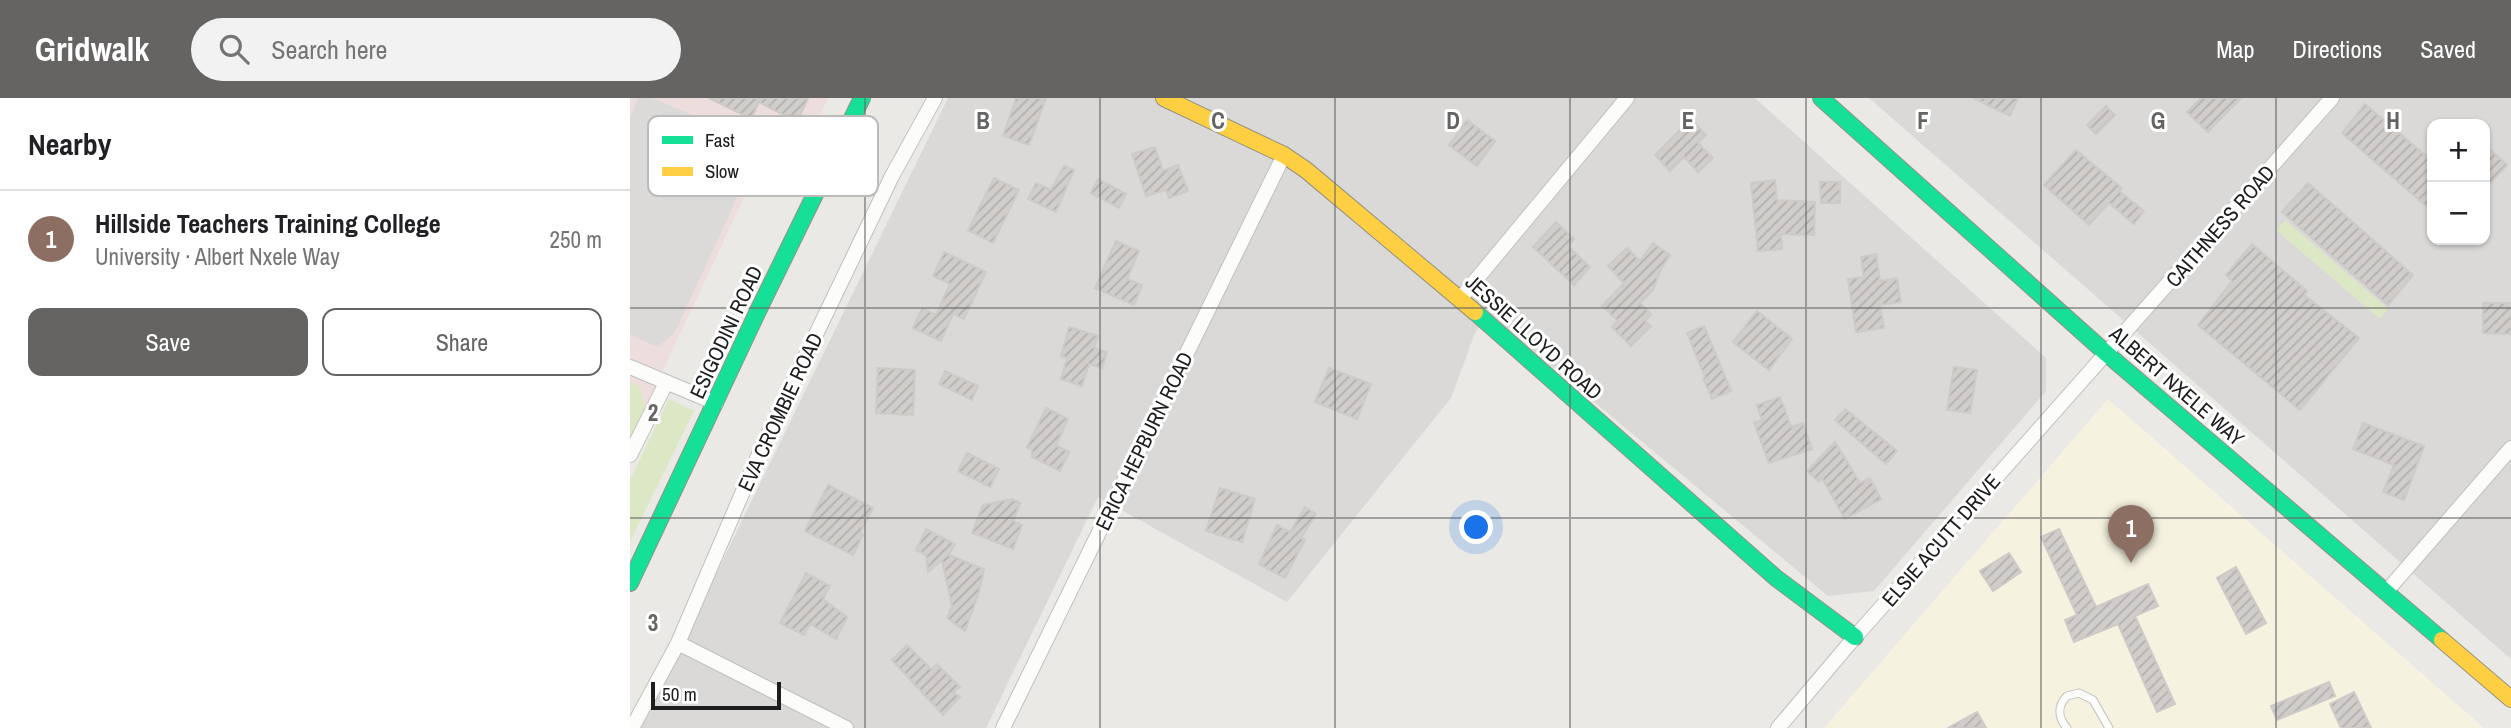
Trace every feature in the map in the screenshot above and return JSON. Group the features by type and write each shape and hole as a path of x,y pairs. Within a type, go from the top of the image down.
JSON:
{"main road":[{"name":"ESIGODINI ROAD","path":"853,116 862,98"},
{"name":"JESSIE LLOYD ROAD","path":"1164,98 1284,155 1318,178 1460,299 1776,578 1855,637"},
{"name":"ALBERT NXELE WAY","path":"1830,101 2108,354 2511,699"},
{"name":"ESIGODINI ROAD","path":"630,583 814,196"}],"street":[{"name":"EVA CROMBIE ROAD","path":"632,728 678,643 762,447 892,176 935,98"},
{"path":"1460,299 1627,98"},
{"name":"CAITHNESS ROAD","path":"2108,354 2332,98"},
{"name":"ERICA HEPBURN ROAD","path":"1003,728 1284,155"},
{"name":"ELSIE ACUTT DRIVE","path":"1778,728 1855,637 2108,354"},
{"path":"630,367 716,403"},
{"path":"630,455 666,383"},
{"path":"2386,592 2511,448"},
{"path":"678,643 846,728"}],"lane":[{"path":"2067,728 2060,717 2059,709 2067,696 2079,693 2092,701 2109,728"}],"shaded area":[{"path":"630,98 828,98 819,116 648,116 648,196 745,196 630,441"},
{"path":"638,98 652,98 695,116 648,116 648,196 738,196 674,334 657,347 630,334 630,118"},
{"path":"948,98 1755,98 2046,358 2046,391 1874,591 1828,596 1488,314 1475,333 1451,398 1287,602 1098,497 986,728 641,728"},
{"path":"1869,98 2511,98 2511,659"},
{"path":"2108,399 2484,728 1824,728"}],"green space":[{"path":"2285,220 2388,309 2380,319 2276,230"},
{"path":"630,382 640,387 645,408 630,440"},
{"path":"669,399 694,411 630,542 630,480"}],"building":[{"path":"709,98 808,98 800,116 786,116 759,102 752,116 745,116"},
{"path":"1016,98 1046,98 1029,145 1003,136"},
{"path":"1973,98 2018,98 2010,116"},
{"path":"2201,98 2241,98 2208,132 2187,112"},
{"path":"2365,104 2427,157 2427,207 2342,133"},
{"path":"2106,106 2115,115 2096,134 2087,125"},
{"path":"1691,119 1706,135 1698,143 1713,158 1698,172 1684,157 1670,171 1655,155"},
{"path":"1467,120 1495,141 1477,166 1449,145"},
{"path":"1155,147 1163,171 1178,165 1188,191 1169,198 1166,190 1146,196 1132,154"},
{"path":"2076,150 2122,188 2119,191 2144,211 2134,224 2109,203 2089,225 2044,185"},
{"path":"2490,151 2507,165 2490,184 2490,182"},
{"path":"1064,166 1074,170 1056,212 1028,199 1036,183 1051,190"},
{"path":"994,178 1019,190 993,243 968,230"},
{"path":"1098,179 1126,194 1119,208 1091,193"},
{"path":"1775,180 1777,200 1815,202 1814,235 1781,234 1782,249 1758,251 1751,183"},
{"path":"1820,182 1840,182 1840,203 1821,203"},
{"path":"2308,183 2413,275 2388,305 2282,212"},
{"path":"1556,222 1574,239 1568,246 1590,267 1574,285 1533,247"},
{"path":"1116,241 1139,251 1127,279 1142,285 1134,305 1095,288"},
{"path":"1653,243 1670,255 1653,290 1640,303 1651,314 1645,321 1651,326 1631,346 1612,327 1618,321 1602,306 1624,283 1608,266 1627,248 1640,261"},
{"path":"2252,244 2307,291 2304,295 2359,338 2300,410 2198,325 2232,281 2226,275"},
{"path":"944,252 986,272 964,319 953,314 941,341 913,328 922,308 936,315 950,284 933,276"},
{"path":"1876,254 1880,281 1897,278 1901,302 1880,305 1884,328 1856,332 1848,279 1864,277 1861,257"},
{"path":"2483,303 2511,303 2511,334 2483,333"},
{"path":"1757,311 1792,339 1769,370 1733,342"},
{"path":"1704,326 1731,391 1712,399 1687,333"},
{"path":"1069,327 1098,336 1094,348 1107,352 1102,368 1089,364 1082,386 1061,379 1067,358 1061,356"},
{"path":"1954,367 1977,370 1970,413 1947,410"},
{"path":"878,368 915,370 913,415 876,413"},
{"path":"1329,368 1371,384 1357,419 1315,402"},
{"path":"945,371 978,386 972,400 939,384"},
{"path":"1780,397 1791,427 1803,423 1812,449 1769,463 1754,423 1762,420 1757,405"},
{"path":"1046,408 1068,419 1056,445 1069,452 1060,471 1032,457 1032,450 1027,447"},
{"path":"1845,409 1897,451 1886,464 1835,420"},
{"path":"2363,423 2424,446 2404,500 2383,492 2394,465 2353,449"},
{"path":"1835,442 1860,483 1870,478 1881,499 1845,519 1822,478 1819,482 1807,471"},
{"path":"967,453 999,469 990,487 958,471"},
{"path":"828,485 873,508 860,533 863,535 853,555 805,531"},
{"path":"1220,488 1255,499 1242,542 1206,531"},
{"path":"1012,499 1020,503 1013,521 1022,525 1013,549 972,533 983,505"},
{"path":"1305,507 1316,514 1301,538 1305,540 1285,578 1259,564 1277,525 1290,532"},
{"path":"926,529 955,544 949,555 984,569 965,631 947,618 952,606 942,560 928,572 926,555 916,550"},
{"path":"2059,529 2096,607 2148,584 2158,606 2135,616 2175,704 2157,712 2118,624 2074,642 2065,620 2077,615 2041,537"},
{"path":"2009,553 2021,572 1993,591 1980,571"},
{"path":"2236,567 2266,623 2246,634 2217,578"},
{"path":"806,573 830,586 823,599 847,617 836,639 810,624 804,635 780,623"},
{"path":"907,645 931,669 937,664 960,687 953,692 960,697 943,715 892,660"},
{"path":"2329,682 2335,696 2277,720 2271,706"},
{"path":"2354,692 2371,728 2341,728 2330,704"},
{"path":"1977,712 1986,728 1948,728"}],"traffic: fast":[{"path":"853,116 862,98"},
{"path":"1821,98 2107,354 2442,640"},
{"path":"630,583 814,196"},
{"path":"1475,312 1776,578 1855,637"}],"traffic: slow":[{"path":"1164,98 1284,155 1306,170 1475,312"},
{"path":"2442,640 2511,699"}],"place":[{"name":"Hillside Teachers Training College","path":"2131,563"}]}
